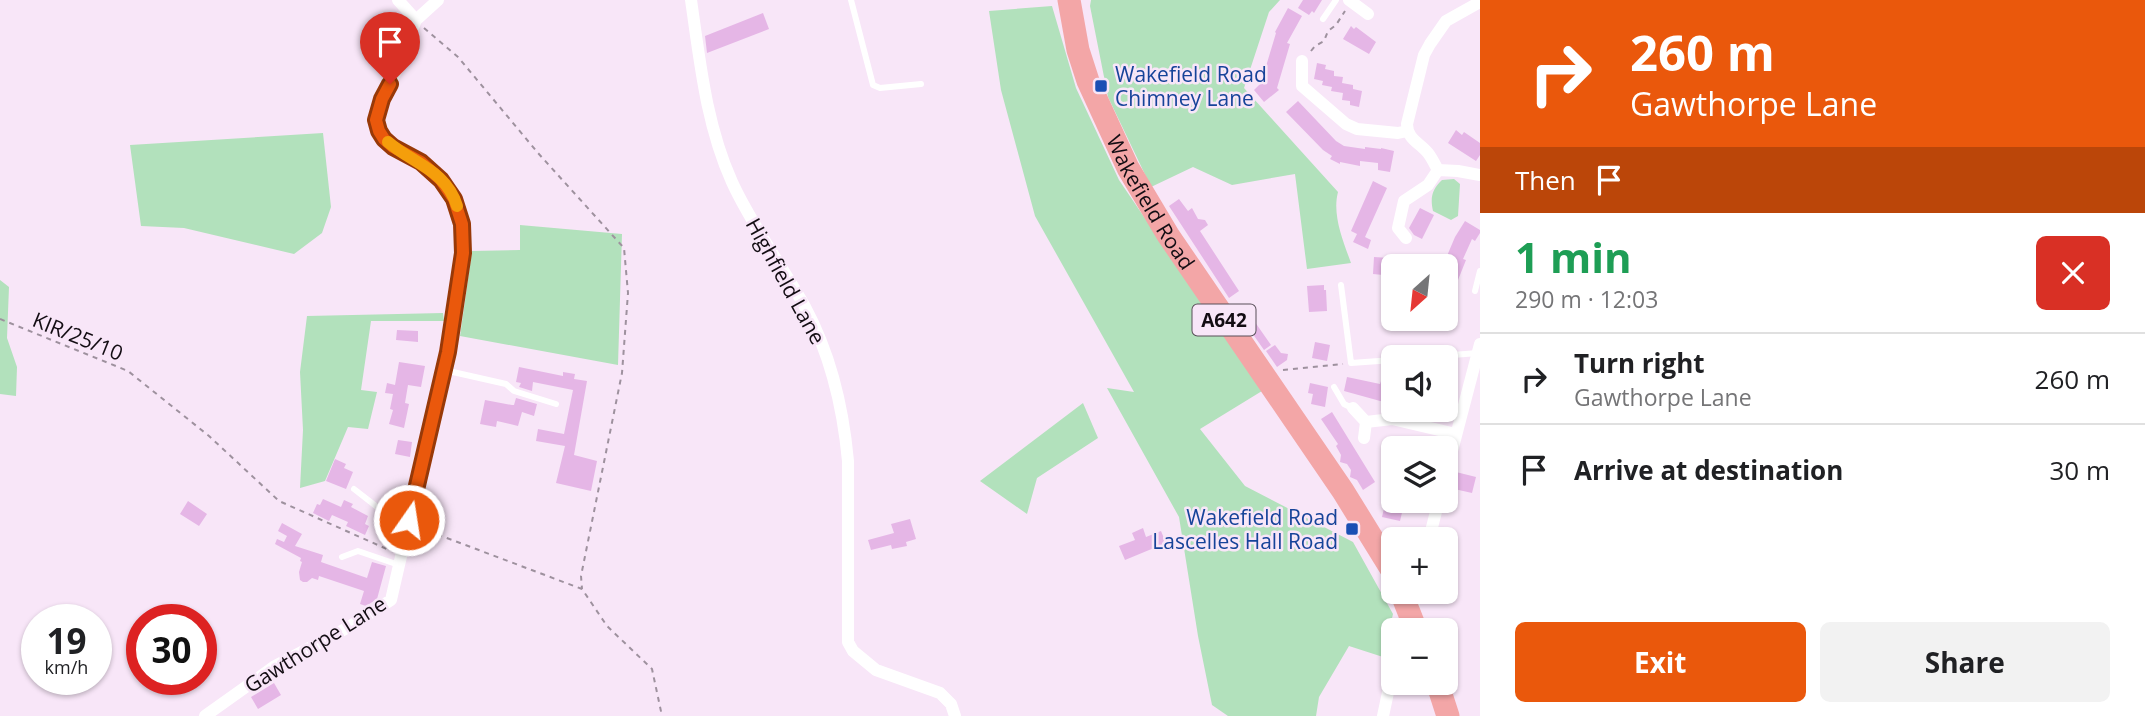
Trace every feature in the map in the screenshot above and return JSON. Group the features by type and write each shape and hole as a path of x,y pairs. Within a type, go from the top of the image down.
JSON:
{"highway":[{"name":"Wakefield Road","path":"1069,0 1078,50 1088,81 1128,168 1168,235 1343,491 1381,553"},
{"name":"Wakefield Road","path":"1343,491 1381,567"},
{"path":"1441,695 1448,716"}],"street":[{"path":"398,0 416,20 438,0"},
{"name":"Highfield Lane","path":"691,0 704,88 724,164 742,203 810,317 823,346 838,396 848,461 848,642 853,650 876,670 940,693 951,704 956,716"},
{"path":"1350,1 1368,14"},
{"path":"1438,170 1429,154 1407,131 1424,55 1446,21 1480,2"},
{"name":"Gawthorpe Lane","path":"205,716 275,666 347,628 391,600 444,370 463,253 462,224 454,199 441,180 421,162 384,139 376,120 382,99 398,68 416,20"},
{"path":"1302,61 1297,88 1346,124 1357,129 1398,133 1407,131"},
{"path":"1438,170 1458,170 1480,175"},
{"path":"1406,238 1398,228 1404,201 1428,185 1438,170"},
{"path":"1366,422 1392,419 1456,434 1478,354"},
{"path":"1353,408 1366,422"},
{"path":"1364,438 1366,422"},
{"path":"1383,716 1387,695"}],"lane":[{"path":"850,0 873,85 880,89 921,84"},
{"path":"1323,19 1336,0"},
{"path":"1475,291 1480,271"},
{"path":"1341,285 1351,363 1381,361"},
{"path":"1458,355 1478,354"},
{"path":"444,370 506,384 514,391 556,404"},
{"path":"1334,387 1344,404 1353,408"},
{"path":"354,489 390,517 408,524"},
{"path":"342,557 358,551 400,560"}],"path":[{"path":"1302,61 1315,46 1324,41 1350,1"},
{"path":"416,20 458,57 538,153 624,248 628,293 622,373 581,576 582,589 607,626 652,669 662,716"},
{"name":"KIR/25/10","path":"0,319 128,371 209,436 279,502 400,560"},
{"path":"1261,373 1351,363"},
{"path":"408,524 582,589"}],"green space":[{"path":"1091,0 1280,0 1269,12 1244,88 1338,192 1337,219 1351,263 1307,269 1295,174 1232,185 1193,167 1151,187 1108,97"},
{"path":"1052,6 1076,88 1119,180 1262,391 1200,429 1245,486 1353,542 1381,592 1381,604 1387,604 1393,614 1392,618 1381,618 1381,656 1349,646 1319,697 1316,716 1228,716 1212,705 1179,517 1107,388 1134,392 1035,216 1001,90 989,11"},
{"path":"323,133 331,207 322,233 294,254 184,228 141,226 130,145"},
{"path":"1454,179 1460,184 1458,216 1451,220 1433,211 1432,198 1434,190 1442,180"},
{"path":"520,225 622,234 618,365 460,336 472,251 520,250"},
{"path":"0,280 9,287 7,338 17,367 16,396 0,394"},
{"path":"443,313 444,321 371,321 361,390 377,392 368,429 348,427 325,481 300,488 303,430 300,372 307,316"},
{"path":"1083,403 1098,438 1037,478 1027,514 980,481"}],"building":[{"path":"1303,0 1322,0 1314,13 1312,11 1309,15 1298,8"},
{"path":"1288,8 1302,16 1287,43 1290,44 1277,88 1279,90 1264,102 1254,90 1261,83 1275,32"},
{"path":"763,13 769,29 707,53 705,36"},
{"path":"1351,26 1376,42 1369,54 1343,39"},
{"path":"1317,63 1334,71 1334,76 1343,77 1342,83 1353,85 1353,89 1362,91 1359,107 1350,105 1350,101 1342,100 1343,93 1331,91 1332,87 1322,85 1323,81 1314,79"},
{"path":"1298,101 1344,146 1394,151 1390,172 1378,170 1378,163 1360,161 1360,166 1340,164 1330,159 1332,156 1286,112"},
{"path":"1456,130 1480,143 1480,155 1476,161 1448,143"},
{"path":"1373,181 1387,188 1365,237 1371,240 1368,249 1353,242 1357,234 1351,231"},
{"path":"1179,199 1188,211 1192,208 1198,219 1205,220 1208,225 1200,231 1239,291 1229,298 1169,206"},
{"path":"1420,208 1434,215 1422,239 1414,235 1409,228"},
{"path":"1465,221 1480,230 1475,241 1472,239 1463,259 1466,260 1458,280 1458,254 1448,254"},
{"path":"1374,257 1381,257 1381,275 1373,274"},
{"path":"1324,285 1327,311 1309,312 1307,286"},
{"path":"1250,315 1271,345 1264,350 1243,320"},
{"path":"397,330 418,331 418,342 396,340"},
{"path":"1315,342 1330,345 1327,361 1312,358"},
{"path":"1275,345 1281,353 1288,354 1287,360 1277,367 1266,351"},
{"path":"399,362 425,366 421,387 408,385 405,403 409,404 404,428 389,424 393,410 390,409 393,394 385,393 387,383 395,385"},
{"path":"519,367 563,376 563,372 575,374 574,379 587,381 574,455 597,461 591,491 556,483 565,446 536,441 538,429 564,434 573,390 533,382 532,391 519,387 521,383 516,382"},
{"path":"1347,377 1380,384 1381,381 1381,401 1344,391"},
{"path":"1310,383 1328,387 1325,407 1311,404 1313,394 1308,393"},
{"path":"516,398 537,404 534,416 522,412 518,426 497,421 496,427 480,424 485,400 514,405"},
{"path":"1332,412 1375,482 1363,490 1357,480 1350,477 1351,470 1347,464 1340,462 1341,455 1336,446 1338,444 1321,419"},
{"path":"398,440 412,442 410,457 395,454"},
{"path":"335,459 346,464 344,468 353,472 346,489 326,481"},
{"path":"1458,472 1476,477 1472,493 1458,490"},
{"path":"389,495 405,500 402,511 386,507"},
{"path":"323,499 341,507 344,500 368,516 365,524 369,526 365,535 346,526 348,522 332,515 329,521 313,513"},
{"path":"188,501 207,514 199,526 180,514"},
{"path":"1383,513 1402,513 1400,521 1382,517"},
{"path":"910,519 916,539 906,542 907,546 892,549 891,545 871,550 868,540 894,533 891,524"},
{"path":"282,523 302,534 295,546 323,555 321,562 367,578 372,562 386,566 377,599 366,606 360,604 364,591 319,576 318,580 300,580 301,558 275,544 277,539 284,542 287,536 278,531"},
{"path":"1143,528 1146,537 1161,531 1166,543 1125,560 1119,546 1135,540 1132,533"},
{"path":"274,683 281,695 258,709 251,697"}],"slow traffic":[{"path":"388,142 421,162 441,180 457,206"}],"place":[{"name":"Wakefield Road Chimney Lane","path":"1101,86"},
{"name":"Wakefield Road Lascelles Hall Road","path":"1352,529"}],"route":[{"path":"390,84 376,120 379,131 393,147 421,162 441,180 454,199 462,224 463,253 448,352 409,520"}]}
